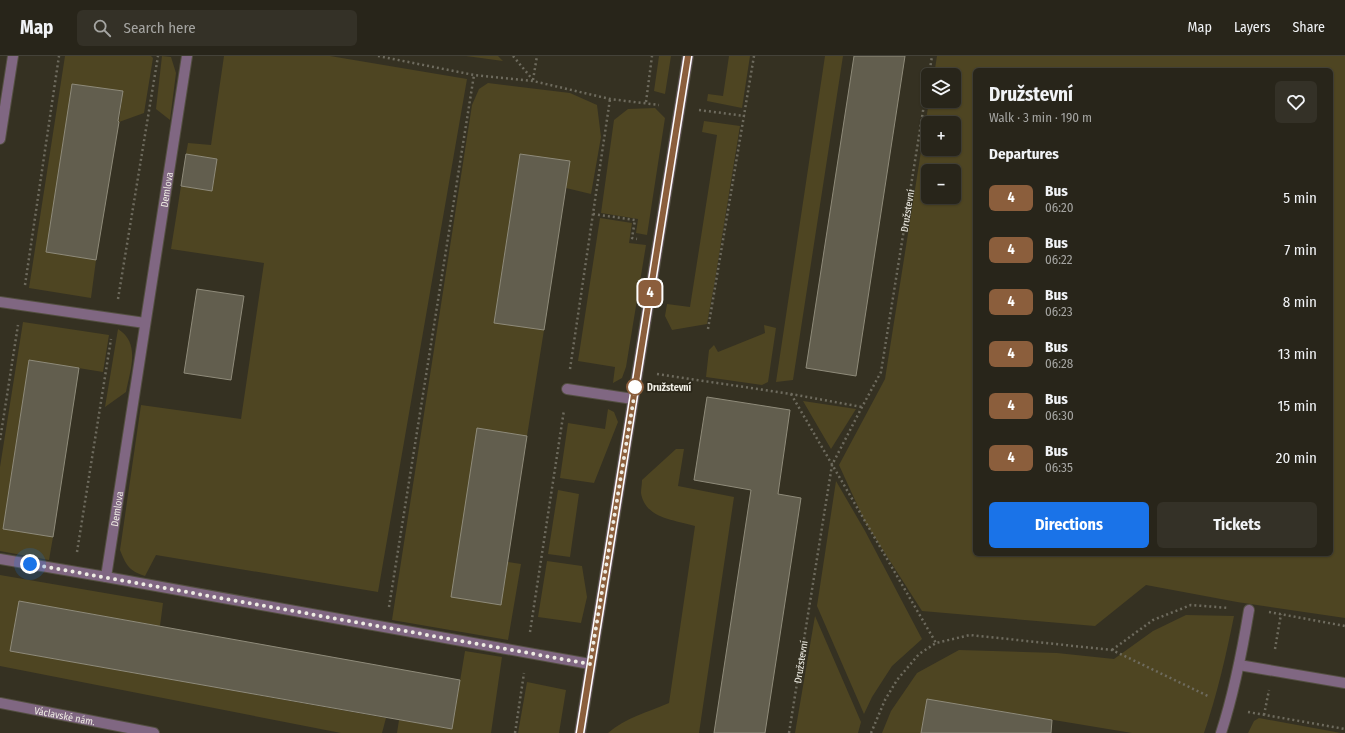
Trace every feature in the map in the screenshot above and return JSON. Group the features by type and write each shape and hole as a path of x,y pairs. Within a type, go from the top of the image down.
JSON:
{"street":[{"path":"0,139 13,56"},
{"name":"Demlova","path":"106,577 187,56"},
{"path":"580,733 688,56"},
{"path":"0,302 145,323"},
{"path":"567,388 633,399"},
{"path":"0,559 590,664"},
{"path":"1221,733 1230,706 1249,610"},
{"path":"1239,665 1345,683"},
{"name":"Václavské nám.","path":"0,703 154,733"}],"path":[{"path":"0,440 22,305 59,56"},
{"path":"378,56 474,75 533,81 610,99 646,102 745,116"},
{"path":"512,56 533,81"},
{"path":"533,81 537,56"},
{"path":"646,102 652,56"},
{"path":"708,329 754,56"},
{"path":"930,68 932,56"},
{"path":"385,627 474,75"},
{"path":"515,733 610,99"},
{"name":"Družstevní","path":"789,733 832,465 881,372 923,108"},
{"path":"593,214 635,220 632,238 658,243"},
{"path":"638,371 791,394 862,407"},
{"path":"791,394 936,643"},
{"path":"871,733 885,700 897,680 919,654 936,643 970,635 1112,650 1230,706 1250,713 1345,729"}],"shaded area":[{"path":"65,56 151,56 153,58 144,113 119,122 123,91 72,84 46,252 96,260 91,298 29,288"},
{"path":"162,56 171,57 176,73 170,120 156,109"},
{"path":"224,56 330,56 467,79 378,592 156,555 145,576 135,572 129,567 120,550 141,405 241,419 264,263 171,249 181,186 212,191 217,159 186,154 188,143 211,145"},
{"path":"466,56 498,56 503,61"},
{"path":"659,56 671,56 665,94 654,91"},
{"path":"729,56 750,56 742,108 707,101 708,94 723,96"},
{"path":"825,56 843,56 793,380 776,382"},
{"path":"937,56 1345,56 1345,618 1237,602 1146,585 1095,626 922,611 865,522 839,465 885,379 921,152 921,156 961,156 961,116 927,116 928,108 961,108 961,68 935,68"},
{"path":"488,83 570,93 597,105 601,137 591,194 566,188 570,161 520,154 494,322 544,330 527,436 477,428 501,604 508,562 521,564 508,640 392,620 472,105 479,89"},
{"path":"655,108 665,118 647,235 636,233 638,219 601,213 614,120 628,109"},
{"path":"704,121 740,126 707,324 672,330 665,316 667,304 690,307 717,135 702,132"},
{"path":"600,218 632,223 629,243 646,245 626,367 622,378 613,383 615,367 578,361"},
{"path":"23,322 109,335 103,372 29,360 3,529 53,537 49,560 0,551 0,467"},
{"path":"764,325 776,328 768,382 762,385 706,377 709,350 714,345 718,352 765,333"},
{"path":"118,329 130,342 132,350 131,367 126,392 105,407"},
{"path":"803,401 856,409 831,449"},
{"path":"608,409 614,412 618,422 594,483 560,478 568,423 605,429"},
{"path":"676,449 684,449 678,486 734,497 699,733 608,733 629,719 669,703 695,526 671,520 655,513 648,508 641,493 642,480"},
{"path":"836,481 865,531 922,639 892,666 872,697 864,714 817,606"},
{"path":"558,490 579,494 570,557 548,554"},
{"path":"547,561 582,566 587,597 581,623 538,617"},
{"path":"0,575 163,603 160,626 19,601 10,651 386,718 382,733 341,733 0,666"},
{"path":"1186,615 1234,616 1221,675 1204,733 1132,733 927,699 921,733 882,733 891,711 917,673 959,650 1057,653 1114,659 1153,631"},
{"path":"815,616 861,722 858,733 795,733"},
{"path":"465,651 502,657 491,733 397,733 399,720 452,729"},
{"path":"527,682 566,690 559,733 518,733"},
{"path":"1259,718 1341,733 1248,733 1254,721"}],"building":[{"path":"854,56 905,56 856,376 806,368"},
{"path":"72,84 123,91 96,260 46,252"},
{"path":"186,154 217,159 212,191 181,186"},
{"path":"520,154 570,161 544,330 494,323"},
{"path":"197,289 244,296 231,380 184,373"},
{"path":"29,360 79,368 53,537 3,529"},
{"path":"707,397 790,410 778,494 801,498 765,733 714,733 751,490 694,480"},
{"path":"477,428 527,436 501,605 451,597"},
{"path":"19,601 460,680 452,729 10,651"},
{"path":"927,699 1052,720 1051,733 921,733"}],"bus line":[{"name":"4","path":"580,733 688,56"}],"place":[{"name":"Družstevní","path":"635,387"}],"route":[{"path":"30,564 590,664 636,385 635,387"}]}
